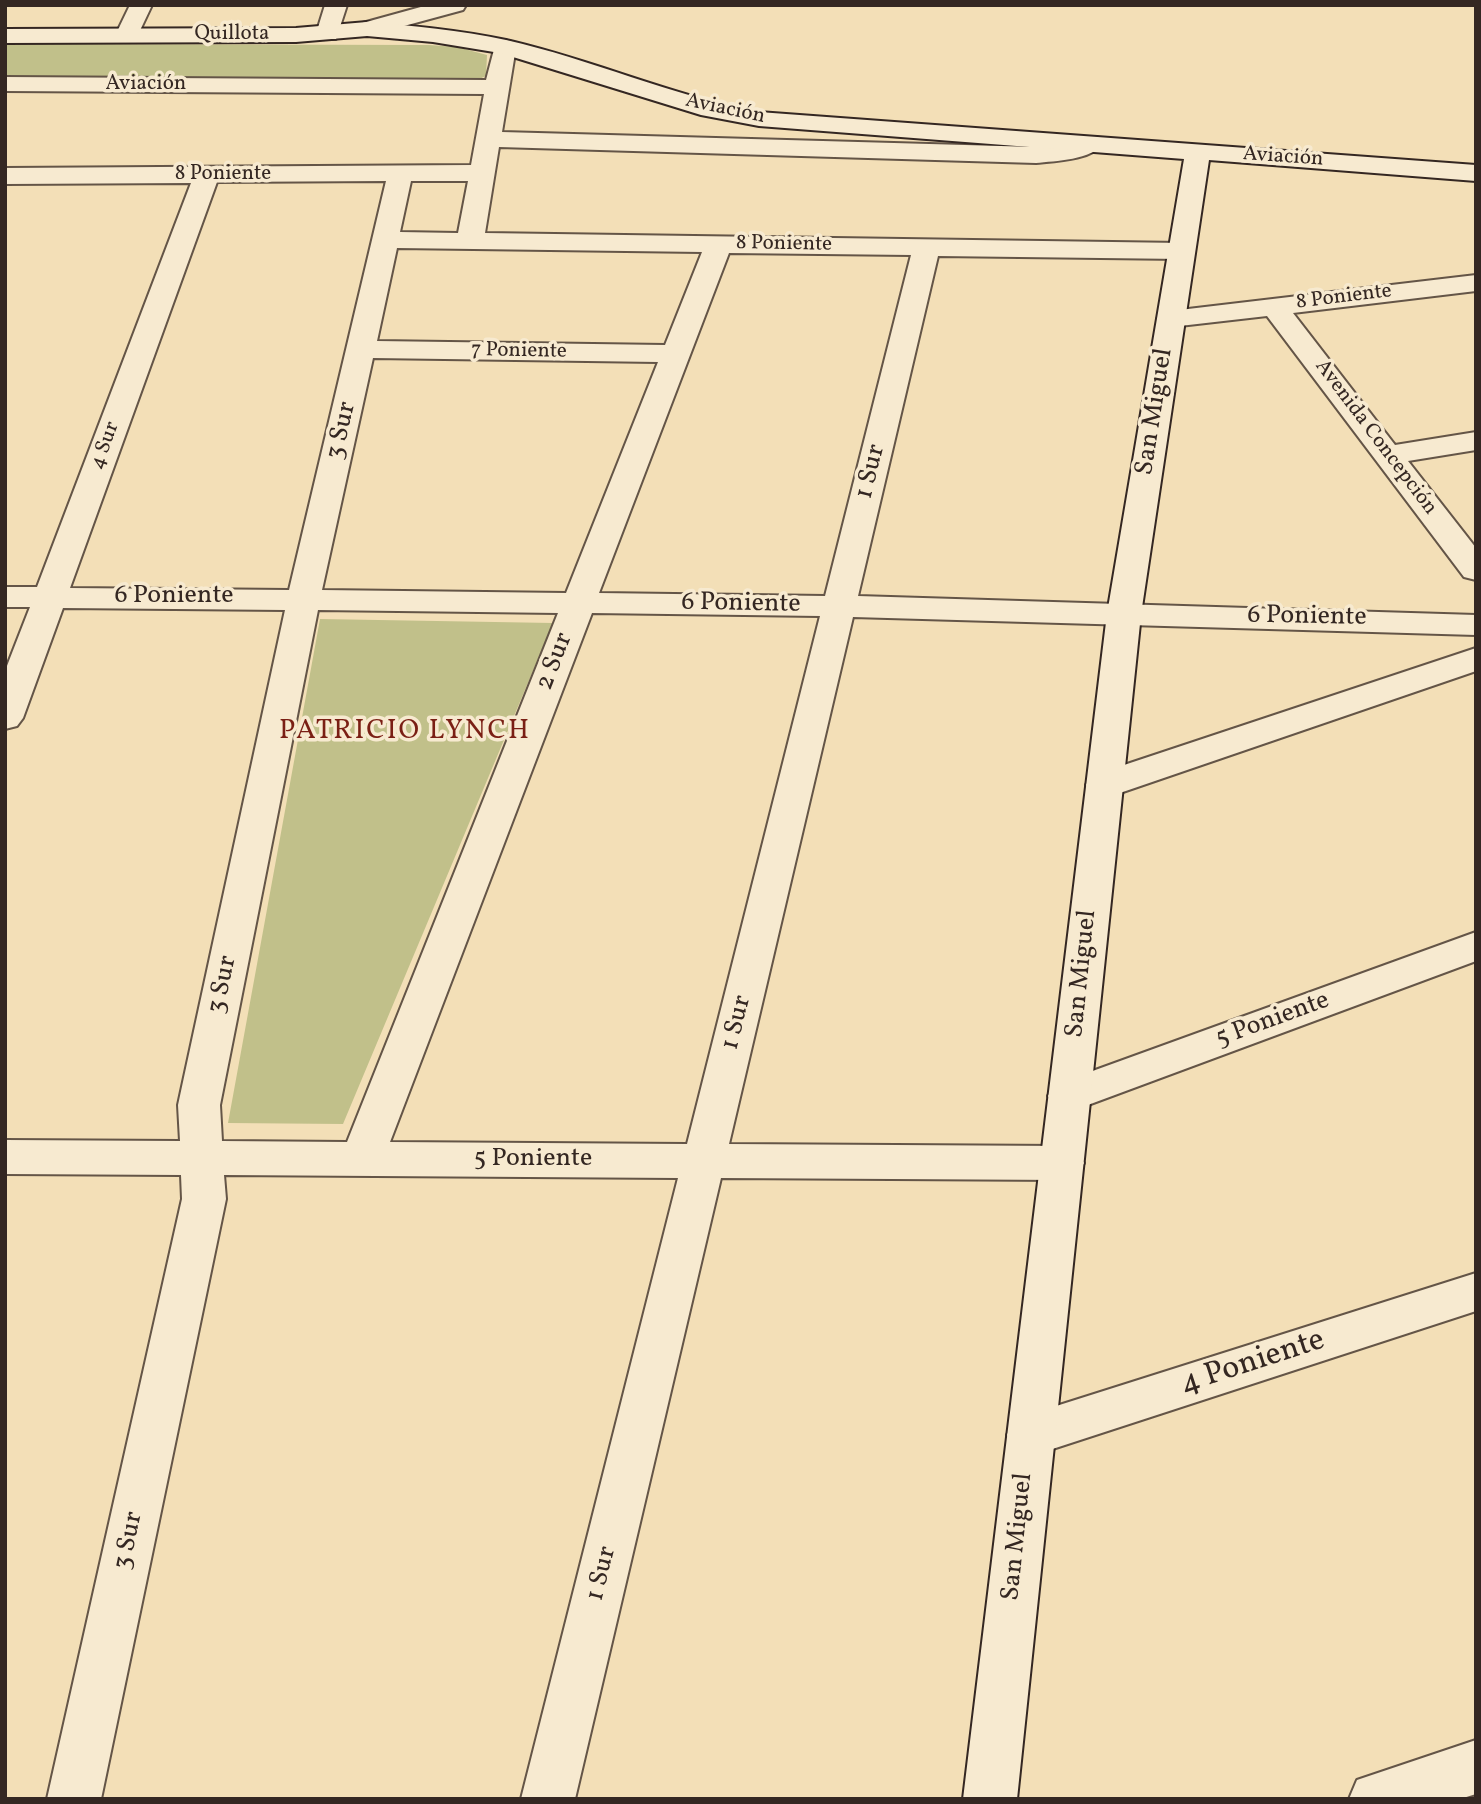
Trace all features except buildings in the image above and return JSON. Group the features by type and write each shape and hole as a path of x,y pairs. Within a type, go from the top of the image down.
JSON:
{"street":[{"path":"127,36 141,5"},
{"path":"328,34 336,5"},
{"name":"Quillota","path":"5,36 328,34 367,29 455,5"},
{"name":"Aviación","path":"367,29 433,35 504,47 735,115 1476,173"},
{"path":"470,241 504,47"},
{"name":"Aviación","path":"5,84 497,87"},
{"name":"Aviación","path":"488,139 1037,155 1065,152 1091,143"},
{"name":"San Miguel","path":"990,1799 1124,614 1198,152"},
{"name":"8 Poniente","path":"5,176 482,173"},
{"name":"3 Sur","path":"74,1799 204,1199 199,1105 304,598 400,174"},
{"name":"4 Sur","path":"5,718 207,175"},
{"name":"8 Poniente","path":"386,240 1182,251"},
{"name":"2 Sur","path":"362,1159 719,244"},
{"name":"1 Sur","path":"548,1799 927,247"},
{"name":"8 Poniente","path":"1171,319 1476,283"},
{"name":"Avenida Concepción","path":"1274,307 1476,570"},
{"name":"7 Poniente","path":"361,349 677,354"},
{"path":"1388,455 1476,441"},
{"name":"6 Poniente","path":"5,597 304,598 839,606 1476,625"},
{"path":"1104,785 1476,659"},
{"name":"5 Poniente","path":"1069,1096 1476,946"},
{"name":"5 Poniente","path":"5,1157 1062,1163"},
{"name":"4 Poniente","path":"1031,1435 1476,1292"},
{"path":"1376,1799 1476,1767"}],"shaded area":[{"path":"5,44 429,45 457,47 487,55 486,76 477,80 5,78"},
{"path":"320,619 553,623 343,1124 228,1123"}],"district":[{"name":"PATRICIO LYNCH","path":"405,733"}]}
